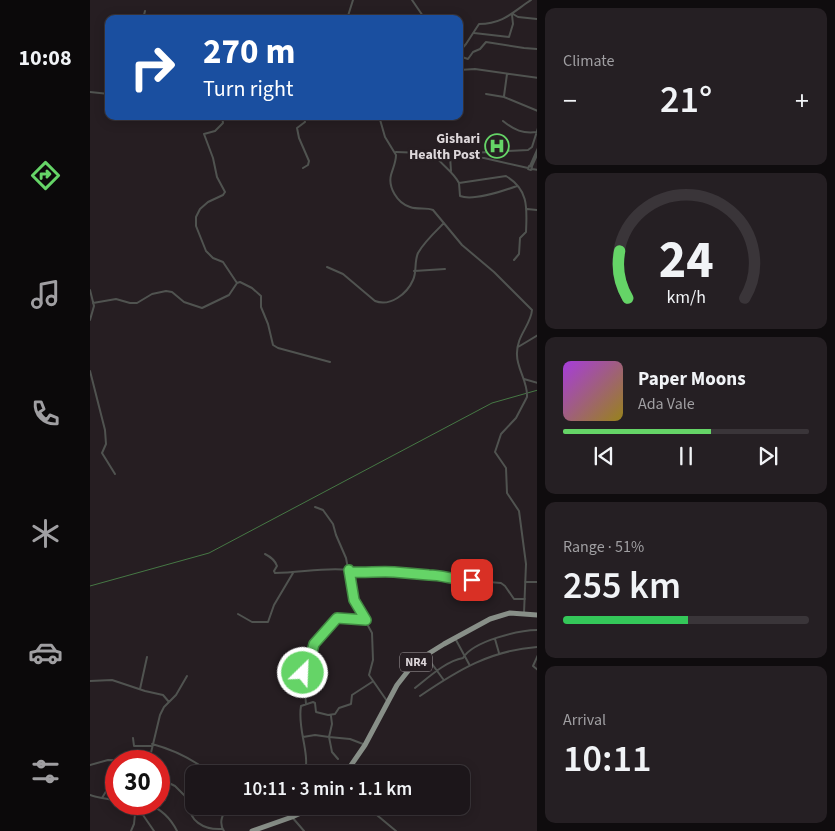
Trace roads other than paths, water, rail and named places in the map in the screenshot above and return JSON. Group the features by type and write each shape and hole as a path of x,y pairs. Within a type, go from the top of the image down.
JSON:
{"highway":[{"name":"NR4","path":"351,765 365,745 405,673 425,655 490,619 504,614 524,613 537,615"},
{"path":"252,831 296,815"}],"street":[{"path":"348,15 353,0"},
{"path":"412,0 422,15"},
{"path":"463,47 479,24 490,23 512,14 531,0"},
{"path":"144,15 145,11"},
{"path":"512,14 518,17 537,19"},
{"path":"474,33 509,37 513,24 512,14"},
{"path":"463,57 468,59 473,52 481,48 486,42 524,48 537,48"},
{"path":"463,70 475,69 537,78"},
{"path":"504,96 507,74"},
{"path":"90,92 105,94"},
{"path":"486,94 504,96 537,111"},
{"path":"223,120 223,123 215,131 204,134 213,158 217,177 225,192 208,202 200,209 196,217 196,226 206,251 213,258 223,262 237,282 252,288 261,296 261,307 268,324 273,345 330,362"},
{"path":"302,168 308,165 309,161 299,138 297,128 305,122 305,120"},
{"path":"380,120 385,137 396,152 397,158 391,178 392,189 397,198 410,208 431,209 470,253 494,272 532,310 529,321 520,336 518,347 518,362 528,394 526,402 517,416 501,434 495,453 506,468 506,493 519,511 526,564 524,613"},
{"path":"503,122 519,131 530,133 537,130"},
{"path":"532,147 537,130"},
{"path":"450,155 537,148"},
{"path":"530,167 537,150"},
{"path":"396,152 489,158 537,170"},
{"path":"434,154 459,183 460,196 464,198 479,196 518,185"},
{"path":"450,155 451,172"},
{"path":"530,167 537,155"},
{"path":"459,183 506,176 518,185 526,200 526,233 520,238 519,254 514,260"},
{"path":"527,209 537,210"},
{"path":"327,267 343,274 375,301 381,303 398,298 412,281 416,257 421,248 444,223"},
{"path":"414,271 445,269"},
{"path":"93,303 116,299 137,303 152,294 166,291 172,292 184,302 202,308 229,295 237,282"},
{"path":"90,290 94,309 90,320"},
{"path":"518,347 537,336"},
{"path":"90,371 105,430 106,444 102,453 115,474"},
{"path":"524,380 537,383"},
{"path":"315,507 323,510 332,522 349,570 354,600 372,633 372,660 369,676 388,703"},
{"path":"265,554 276,563 277,566 274,573 293,573 327,568 360,573 392,572 432,575 501,583 514,599 524,599"},
{"path":"238,614 252,622 268,622 274,605 293,573"},
{"path":"525,582 537,582"},
{"path":"306,704 303,668 318,638 337,618 366,620"},
{"path":"415,688 454,661 463,658 465,655 494,639 520,632 537,630"},
{"path":"454,638 469,665"},
{"path":"494,639 499,653"},
{"path":"420,696 469,665 512,649 536,648"},
{"path":"425,655 444,680"},
{"path":"140,689 147,657"},
{"path":"537,657 533,666 537,669"},
{"path":"151,750 160,715 176,695 187,676"},
{"path":"90,681 112,680 163,695 169,702"},
{"path":"305,765 306,753 300,708 302,705 314,702 316,712 336,713 341,708 350,705 352,695 372,682"},
{"path":"331,714 332,724 329,737 332,752 338,760"},
{"path":"303,737 315,735 353,740 365,745"},
{"path":"133,738 134,746 152,745 166,748 184,755 201,765"},
{"path":"90,765 105,761"},
{"path":"170,784 185,794"},
{"path":"102,798 105,793"},
{"path":"90,795 95,798 105,798"},
{"path":"131,831 134,824 134,815"},
{"path":"143,815 154,831"},
{"path":"166,815 177,831"},
{"path":"192,815 200,825 212,830 223,830 221,818 223,815"},
{"path":"377,815 396,831"},
{"path":"292,817 304,831"},
{"path":"170,831 175,828"}],"waterway":[{"path":"90,586 209,553 492,403 537,390"}],"place":[{"name":"Gishari Health Post","path":"497,146"}]}
